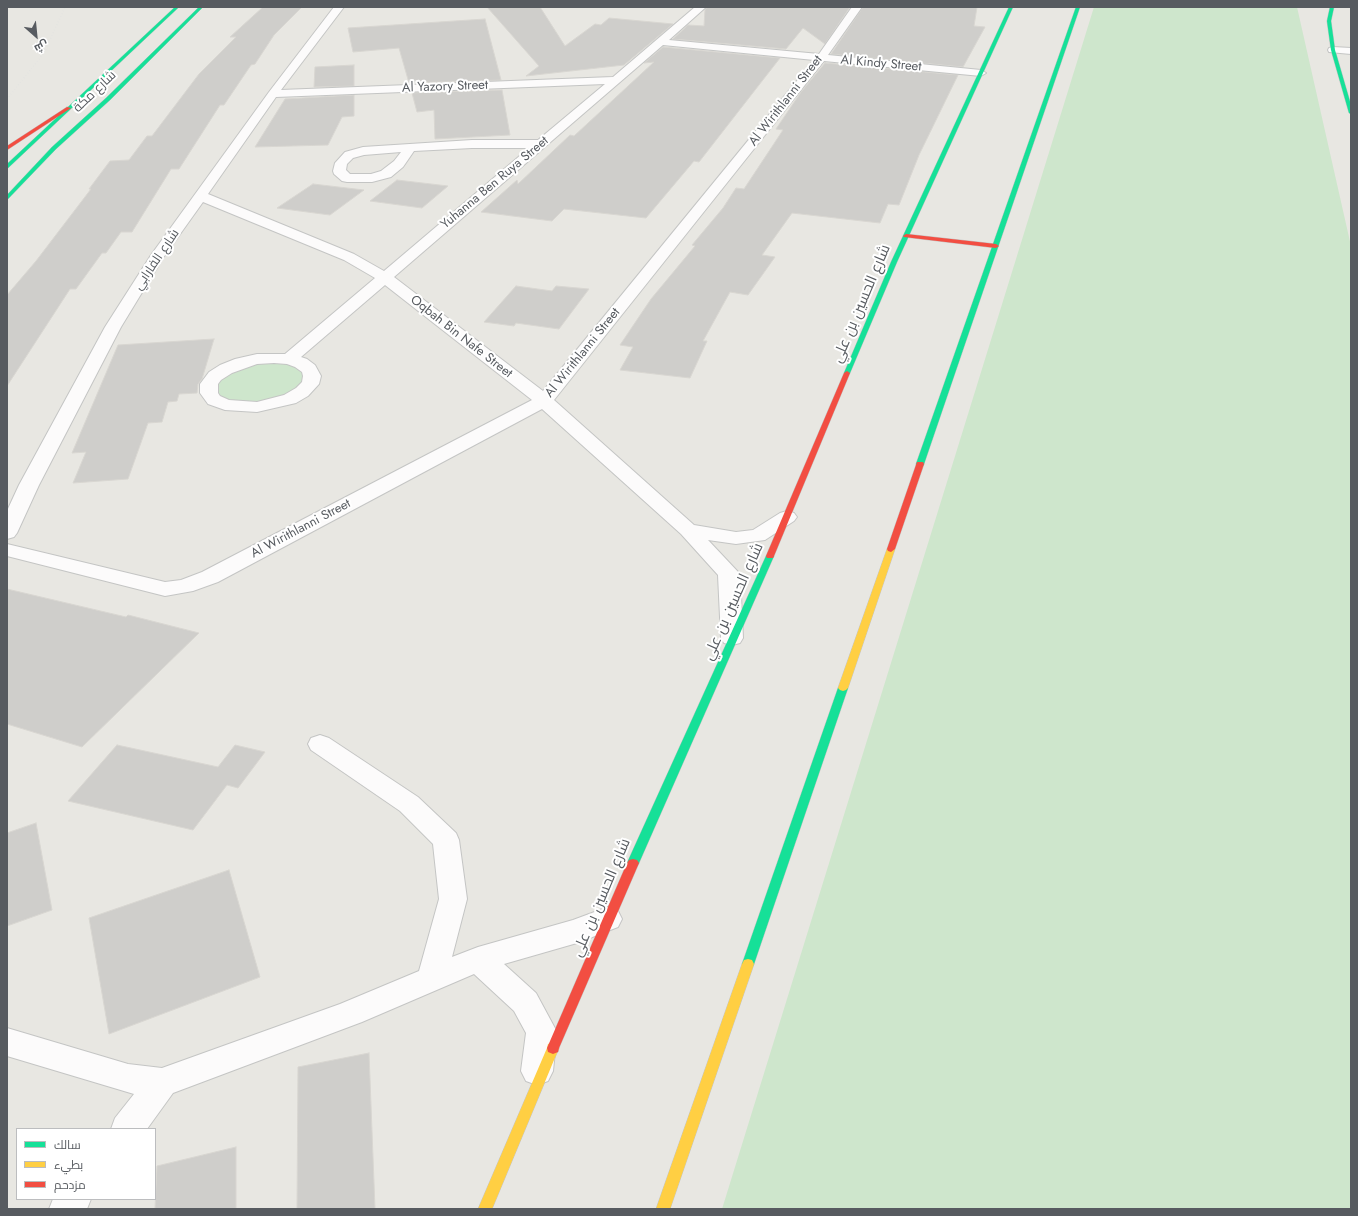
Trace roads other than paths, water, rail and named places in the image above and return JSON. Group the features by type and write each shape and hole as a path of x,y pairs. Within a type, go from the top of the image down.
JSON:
{"main road":[{"name":"شارع مكة","path":"7,167 177,7"},
{"name":"شارع مكة","path":"7,198 54,148 202,7"},
{"name":"شارع الحسين بن علي","path":"485,1209 608,919 787,517 906,236 1011,7"},
{"path":"663,1209 1078,7"},
{"path":"1332,7 1329,21 1333,50 1351,113"},
{"path":"7,148 69,108"},
{"path":"906,236 996,246"}],"street":[{"name":"شارع الفارابي","path":"7,533 29,485 113,327 156,258 273,94 339,7"},
{"name":"Yuhanna Ben Ruya Street","path":"289,359 662,42 701,7"},
{"name":"Al Wirithlanni Street","path":"7,550 165,589 185,586 210,577 544,401 821,58 857,7"},
{"name":"Al Kindy Street","path":"662,42 981,73"},
{"path":"1333,50 1351,51"},
{"name":"Al Yazory Street","path":"273,94 616,80"},
{"path":"409,149 399,164 386,174 372,178 347,178 339,171 341,163 349,155 357,152 472,144 542,144"},
{"name":"Oqbah Bin Nafe Street","path":"201,196 349,257 384,277 544,401 688,530 729,574 732,638"},
{"path":"257,359 289,359 301,363 309,369 312,376 310,384 302,392 290,399 263,406 240,407 225,405 214,400 209,393 209,384 215,376 226,369 257,359"},
{"path":"688,530 736,538 758,536 787,517"},
{"path":"320,744 409,804 446,840 453,899 431,980"},
{"path":"7,1042 128,1079 162,1083 351,1013 478,959 577,931 608,919"},
{"path":"478,959 525,1002 542,1032 534,1096"},
{"path":"128,1128 162,1083"},
{"path":"66,1209 73,1200"}],"railway":[{"path":"7,99 44,53 65,7"}]}
